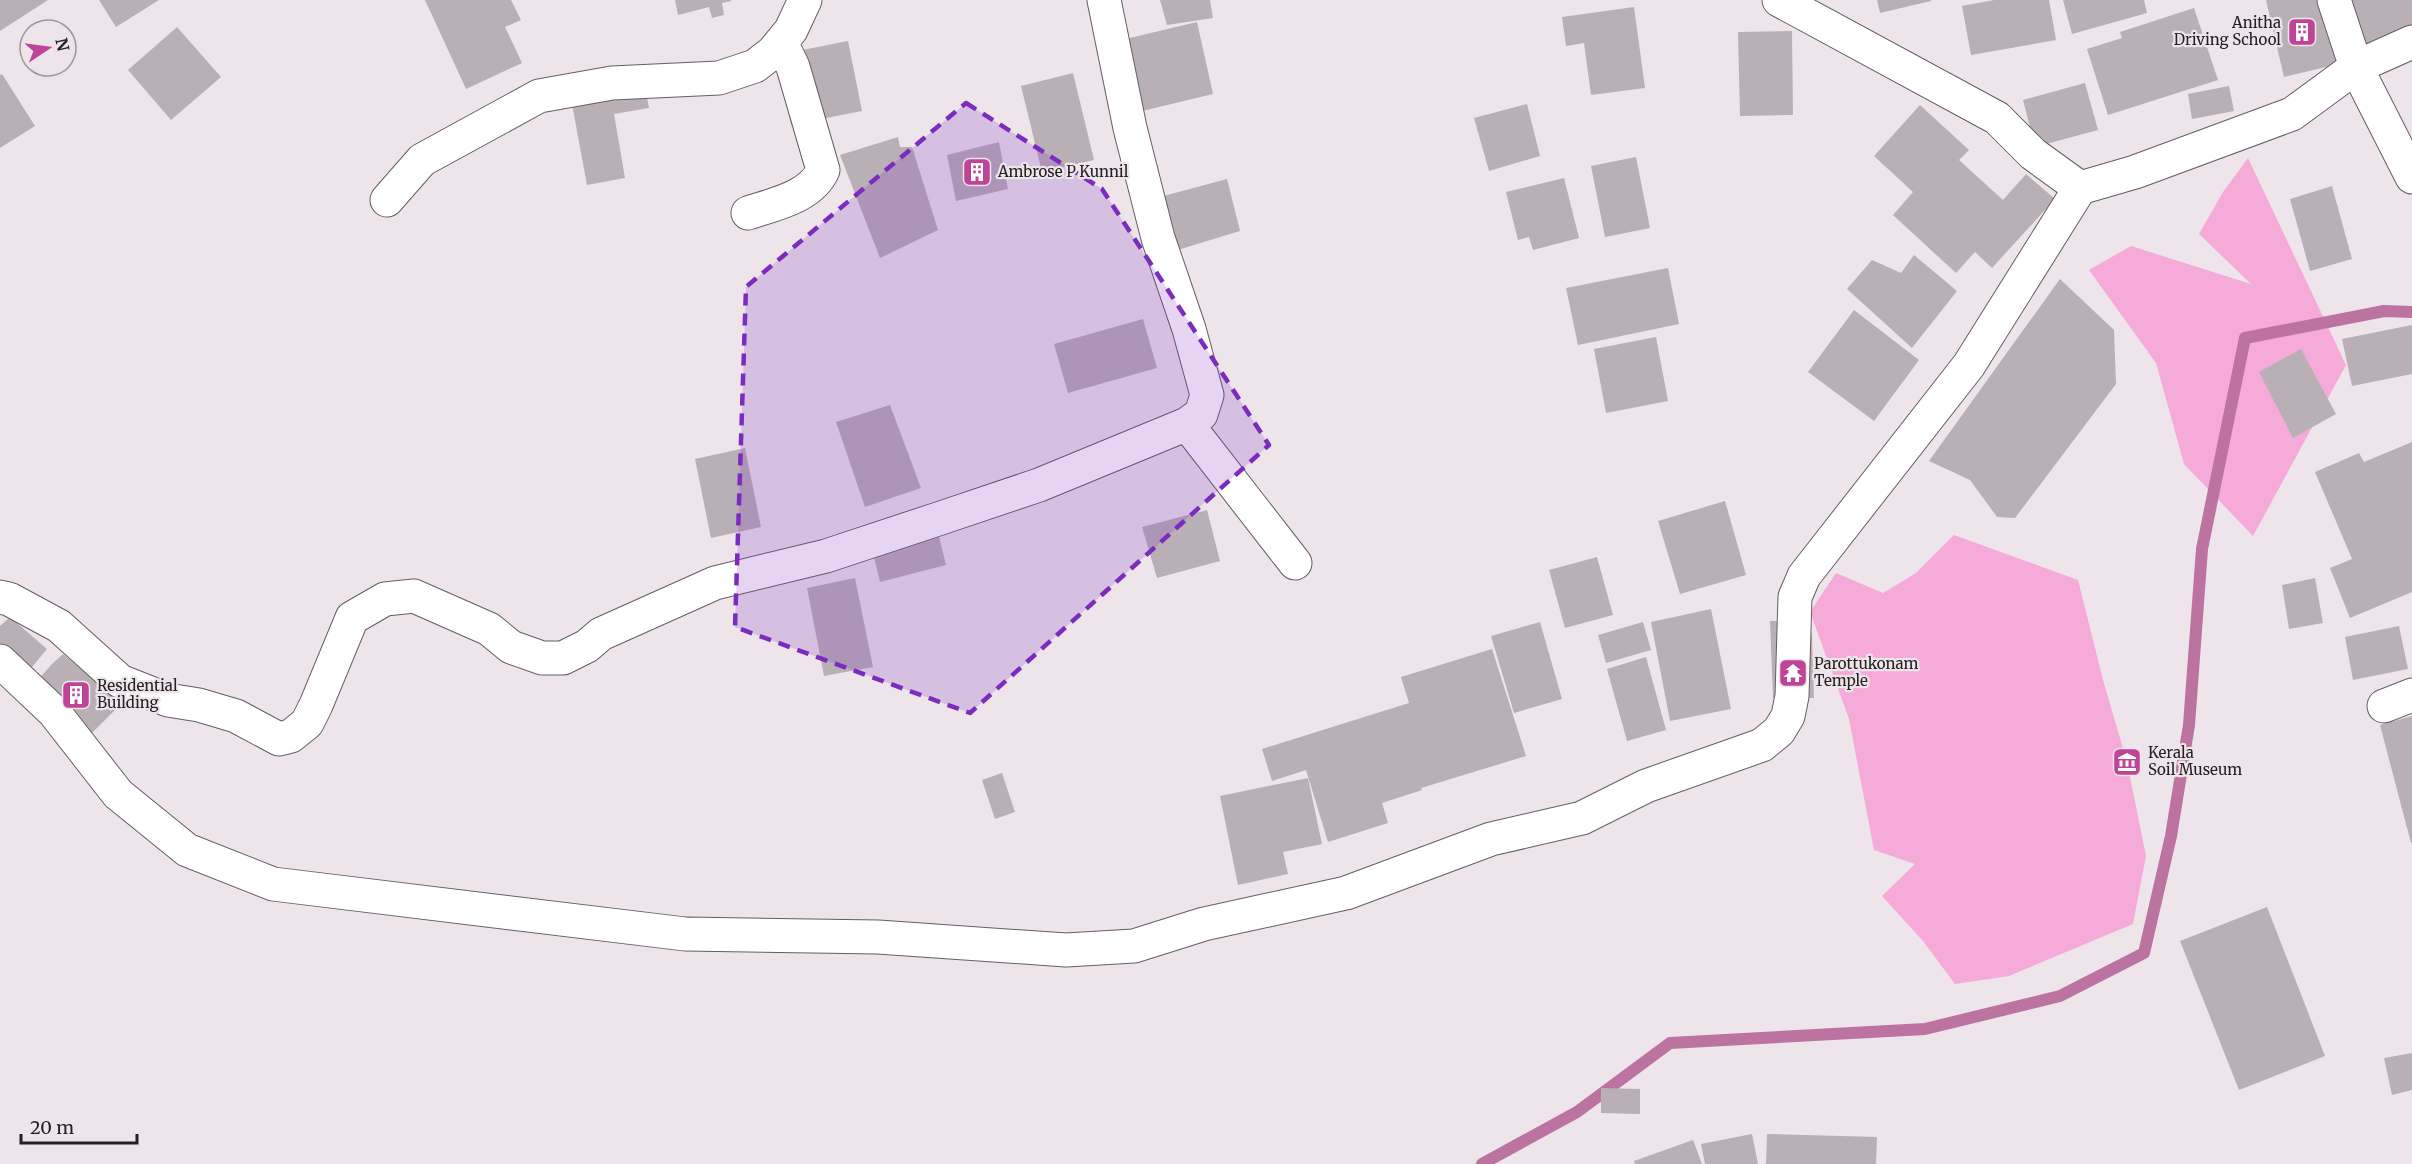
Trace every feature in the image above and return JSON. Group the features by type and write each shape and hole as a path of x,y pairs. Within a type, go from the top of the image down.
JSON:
{"street":[{"path":"387,200 422,160 539,96 612,83 719,78 755,66 768,57 791,30 805,0"},
{"path":"0,597 9,599 59,626 120,681 168,700 199,705 237,716 279,739 291,736 307,723 352,618 385,599 414,596 489,629 511,647 542,658 563,658 587,646 601,634 715,583 826,556 938,519 1050,481 1187,424 1201,414 1207,395 1189,329 1158,238 1130,128 1104,0"},
{"path":"1779,0 1997,118 2033,154 2080,188"},
{"path":"2334,0 2356,67 2412,177"},
{"path":"748,213 801,194 819,181 823,170 793,67 781,42"},
{"path":"0,661 54,712 118,794 187,850 273,884 685,934 878,938 1066,950 1134,946 1204,924 1346,893 1491,839 1582,818 1646,786 1762,745 1779,731 1788,716 1792,696 1795,597 1804,576 1969,364 2080,188 2134,172 2292,114 2356,67 2412,42"},
{"path":"1187,424 1295,563"}],"highlighted area":[{"path":"966,103 1102,189 1269,445 970,713 735,627 746,287"}],"shaded area":[{"path":"2248,158 2346,365 2253,536 2184,464 2156,363 2089,270 2131,246 2251,284 2199,234 2223,192"},
{"path":"1954,535 2078,580 2103,680 2127,762 2146,856 2133,924 2009,976 1955,984 1923,941 1882,896 1915,864 1874,850 1849,719 1810,612 1836,573 1883,593 1916,573"}],"building":[{"path":"0,0 48,0 18,18 0,31"},
{"path":"99,0 159,0 116,27"},
{"path":"425,0 511,0 521,20 505,27 522,63 466,89"},
{"path":"675,0 731,1 722,3 724,15 712,18 709,7 678,15"},
{"path":"1160,0 1210,0 1213,18 1167,25"},
{"path":"1877,0 1931,0 1931,1 1880,13"},
{"path":"1994,0 2049,0 2056,40 1971,55 1962,6"},
{"path":"2063,0 2144,0 2147,13 2072,34"},
{"name":"Anitha Driving School","path":"2266,0 2323,0 2338,64 2284,77"},
{"path":"2348,0 2412,0 2412,34 2362,49"},
{"path":"1634,7 1645,88 1591,95 1584,43 1566,46 1562,17"},
{"path":"2194,8 2218,80 2108,115 2087,49 2122,38 2120,32"},
{"path":"1197,22 1213,94 1134,113 1117,41"},
{"path":"177,27 221,77 171,120 128,70"},
{"path":"1792,31 1793,115 1740,116 1738,32"},
{"path":"848,41 862,111 791,125 777,55"},
{"path":"1073,73 1094,160 1042,172 1021,86"},
{"path":"2,74 35,126 0,148 0,75"},
{"path":"2085,83 2098,130 2035,147 2023,100"},
{"path":"2229,86 2234,111 2192,119 2188,94"},
{"path":"646,91 649,108 614,114 625,178 587,185 572,104"},
{"path":"1527,104 1540,156 1489,171 1474,118"},
{"path":"1920,105 1969,150 1959,160 2003,200 2026,174 2055,199 1992,268 1975,252 1956,273 1893,215 1913,192 1874,156"},
{"path":"898,137 900,147 912,147 938,230 880,258 840,155"},
{"name":"Ambrose P Kunnil","path":"999,142 1008,189 956,201 947,155"},
{"path":"1636,157 1650,228 1605,237 1591,166"},
{"path":"1564,178 1579,238 1533,250 1529,237 1518,240 1506,192"},
{"path":"1227,179 1240,231 1171,252 1156,198"},
{"path":"2332,186 2352,259 2310,271 2290,199"},
{"path":"1914,255 1957,291 1912,348 1847,289 1872,260 1901,273"},
{"path":"1668,268 1679,324 1578,345 1566,288"},
{"path":"2060,279 2114,330 2116,384 2015,518 1997,517 1970,480 1929,461"},
{"path":"1854,310 1919,360 1874,421 1808,372"},
{"path":"1143,319 1157,368 1068,393 1054,344"},
{"path":"2412,325 2412,374 2352,386 2342,339"},
{"path":"1656,337 1668,401 1606,413 1594,349"},
{"path":"2301,349 2336,414 2293,438 2259,372"},
{"path":"890,405 921,488 865,507 836,422"},
{"path":"2412,442 2412,592 2350,618 2330,568 2352,559 2315,472 2359,453 2364,462"},
{"path":"745,448 761,527 711,538 695,459"},
{"path":"1725,501 1746,575 1680,594 1658,521"},
{"path":"1207,510 1220,561 1157,578 1142,527"},
{"path":"936,524 946,565 880,582 870,540"},
{"path":"1597,557 1613,615 1565,628 1549,570"},
{"path":"855,578 873,667 824,676 807,588"},
{"path":"2315,578 2323,623 2289,629 2282,585"},
{"path":"1711,609 1731,709 1670,721 1651,622"},
{"path":"10,617 47,649 17,685 0,665 0,626"},
{"name":"Parottukonam Temple","path":"1770,621 1808,621 1812,635 1814,698 1773,698"},
{"path":"1540,622 1562,699 1514,713 1491,636"},
{"path":"1643,622 1651,650 1606,663 1598,635"},
{"path":"2399,626 2408,669 2353,680 2345,637"},
{"path":"1492,649 1526,756 1421,788 1422,790 1382,803 1388,823 1328,842 1306,770 1272,781 1262,749 1409,703 1401,677"},
{"name":"Residential Building","path":"63,654 122,703 86,739 33,686"},
{"path":"1646,657 1666,730 1627,741 1607,669"},
{"path":"2412,716 2412,843 2411,843 2380,725"},
{"path":"1002,773 1015,812 995,819 982,780"},
{"path":"1308,778 1322,844 1283,852 1288,874 1238,885 1220,796"},
{"path":"2267,907 2325,1056 2239,1090 2180,941"},
{"path":"2412,1053 2412,1090 2392,1095 2384,1058"},
{"path":"1601,1088 1640,1089 1640,1114 1601,1113"},
{"path":"1752,1134 1758,1164 1705,1164 1701,1144"},
{"path":"1767,1134 1877,1137 1876,1164 1766,1164"},
{"path":"1693,1140 1702,1164 1635,1164 1634,1161"}],"waterway":[{"path":"1482,1164 1577,1112 1670,1043 1925,1029 2060,996 2144,953 2171,836 2189,725 2202,549 2245,338 2384,311 2412,312"}],"place":[{"name":"Anitha Driving School","path":"2302,32"},
{"name":"Ambrose P Kunnil","path":"977,172"},
{"name":"Parottukonam Temple","path":"1793,673"},
{"name":"Residential Building","path":"76,695"},
{"name":"Kerala Soil Museum","path":"2127,762"}]}
